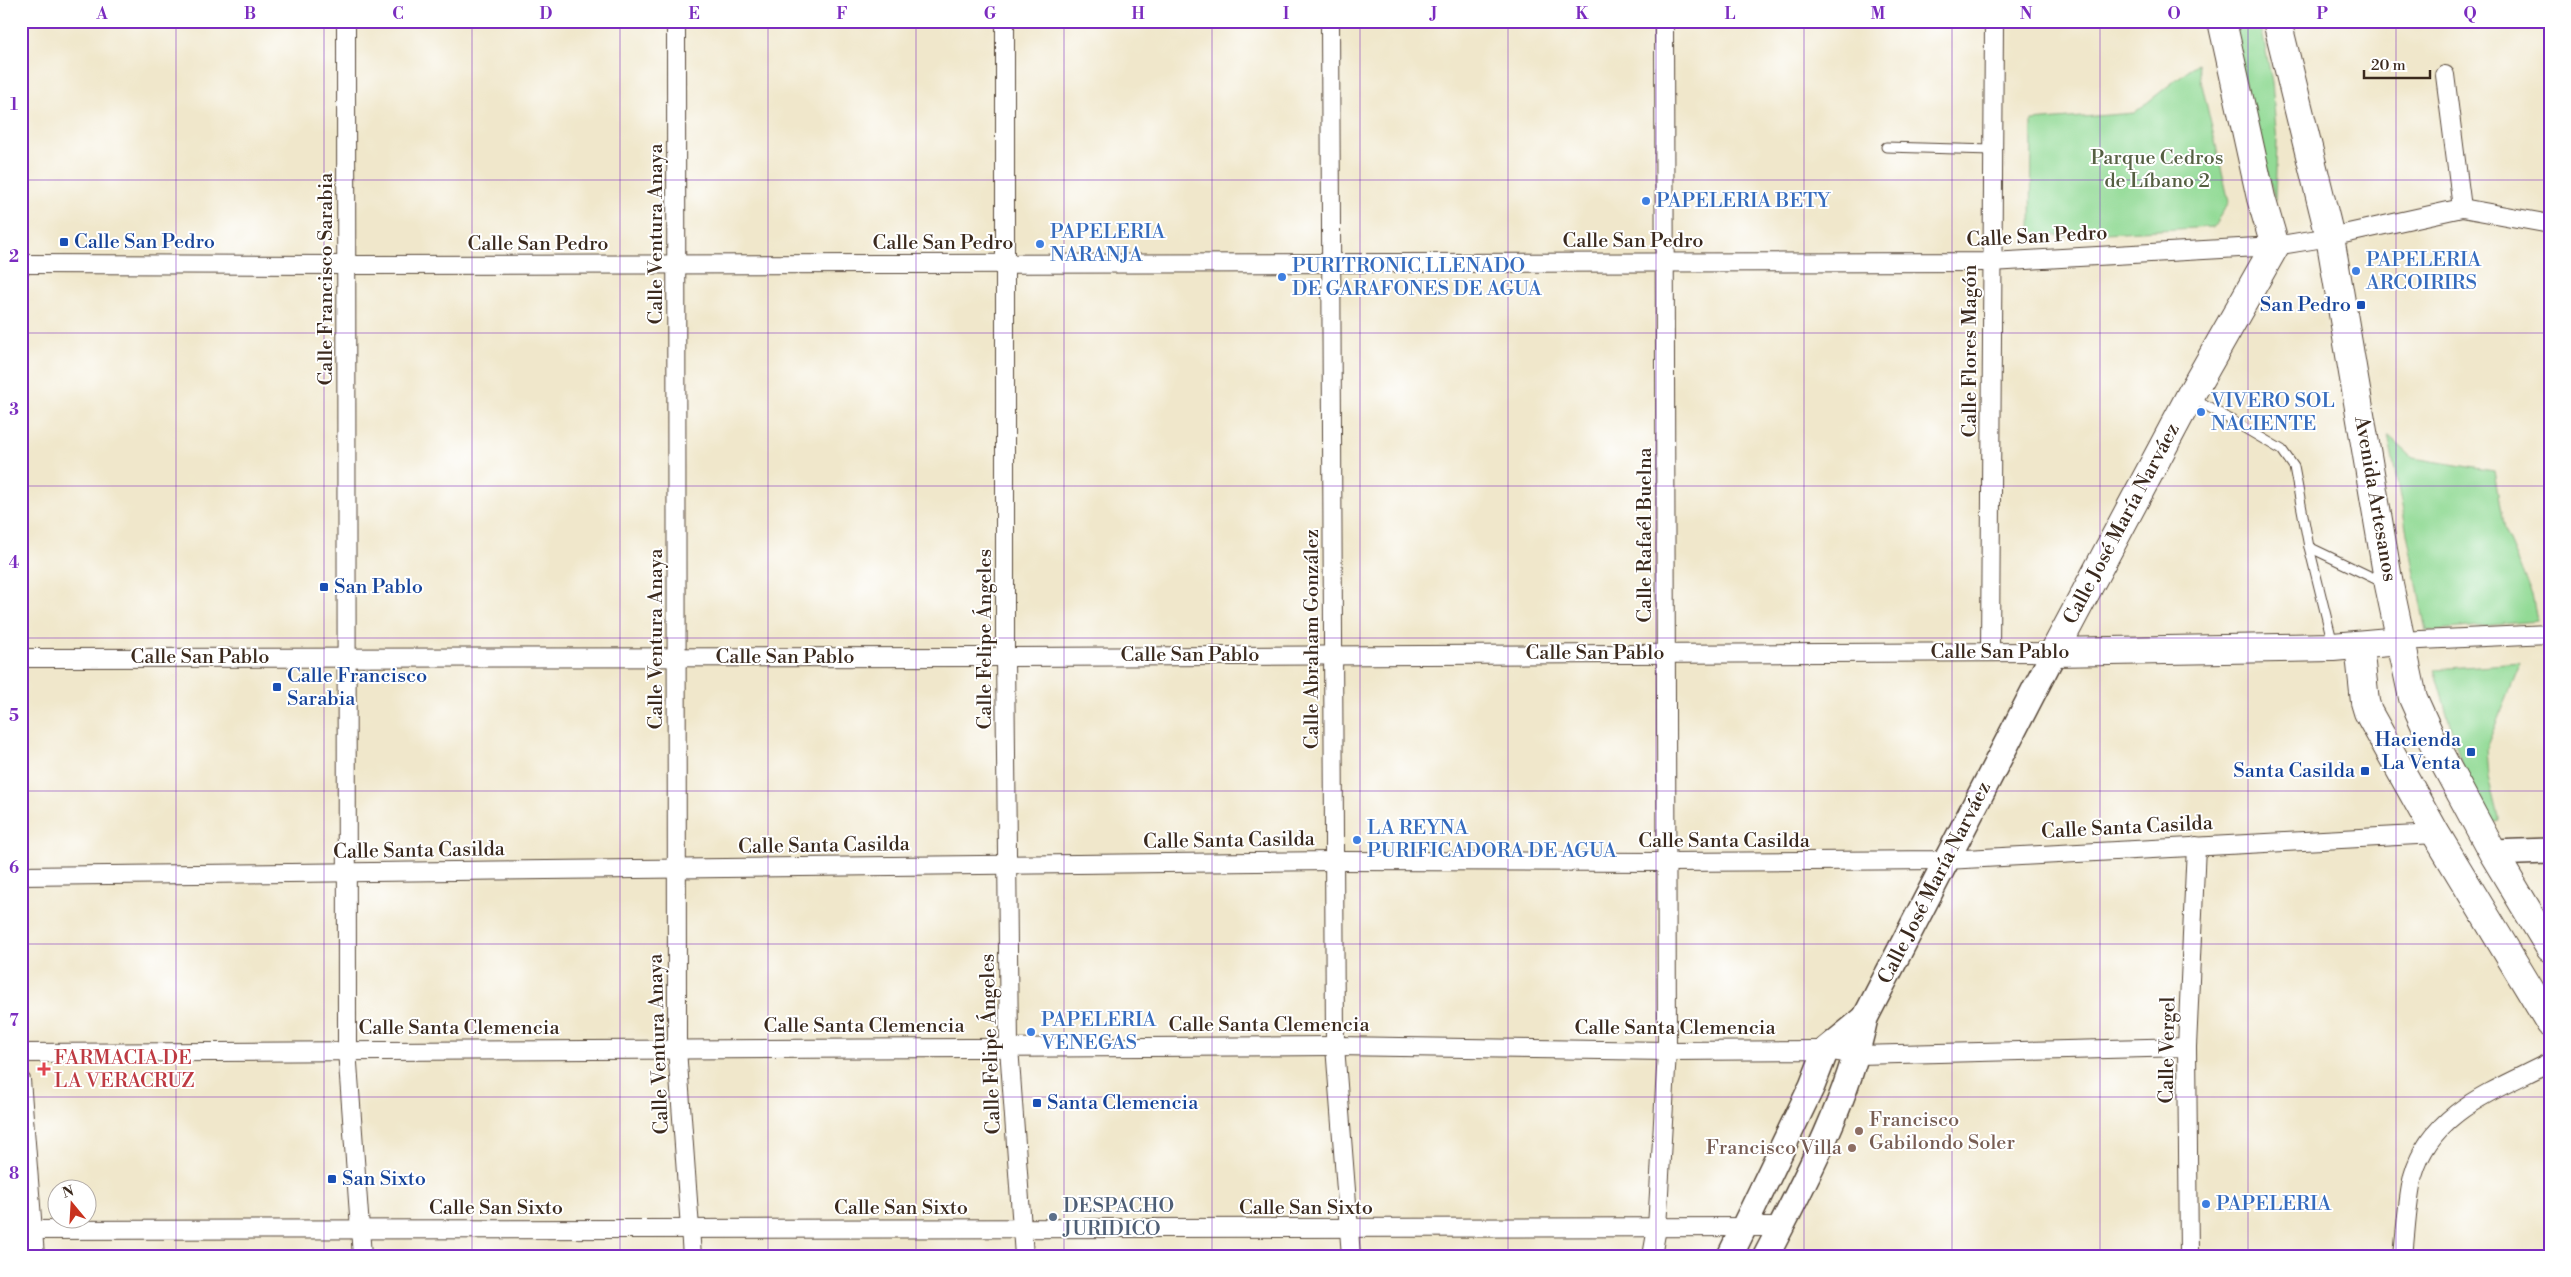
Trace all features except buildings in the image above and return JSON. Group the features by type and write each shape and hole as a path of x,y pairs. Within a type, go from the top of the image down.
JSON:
{"main road":[{"path":"2222,21 2262,198 2275,246"},
{"name":"Avenida Artesanos","path":"2277,21 2330,237 2389,585 2413,698 2420,715 2493,853 2550,948"},
{"name":"Calle José María Narváez","path":"2054,652 2190,396 2275,246"},
{"name":"Calle San Pablo","path":"2054,652 2346,646 2400,641"},
{"path":"2346,646 2368,712 2436,834 2550,1023"}],"street":[{"name":"Calle Francisco Sarabia","path":"346,21 348,266 346,1050 362,1256"},
{"name":"Calle Ventura Anaya","path":"676,21 678,265 677,1048 692,1256"},
{"name":"Calle Felipe Ángeles","path":"1005,21 1005,657 1009,1047 1024,1256"},
{"name":"Calle Abraham González","path":"1330,21 1335,1046 1351,1256"},
{"name":"Calle Rafaél Buelna","path":"1652,1256 1656,1228 1666,1050 1667,652 1664,21"},
{"name":"Calle Flores Magón","path":"1990,652 1994,21"},
{"path":"2445,74 2462,208"},
{"name":"Calle San Pedro","path":"21,264 348,266 1991,262 2275,246 2330,237 2462,208 2550,224"},
{"path":"2400,641 2550,634"},
{"name":"Calle San Pablo","path":"21,658 1005,657 1667,652 2054,652"},
{"name":"Calle José María Narváez","path":"1766,1256 1839,1105 1858,1055 1865,1018 2054,652"},
{"name":"Calle Santa Casilda","path":"21,876 1334,861 1666,862 1946,860 2436,834"},
{"name":"Calle Vergel","path":"2189,1256 2187,1047 2196,846"},
{"path":"2493,853 2550,851"},
{"name":"Calle José María Narváez","path":"1730,1256 1812,1086 1826,1050 1865,1018"},
{"name":"Calle Santa Clemencia","path":"21,1053 677,1048 1335,1046 1826,1050 1858,1055 2187,1047"},
{"path":"2403,1256 2413,1176 2426,1148 2442,1123 2467,1104 2550,1062"},
{"path":"21,1080 27,1230 34,1256"},
{"name":"Calle San Sixto","path":"27,1230 1781,1227"}],"lane":[{"path":"1886,147 1992,150"},
{"path":"2190,396 2282,450 2294,467 2309,547 2346,646"},
{"path":"2309,547 2389,585"}],"green space":[{"path":"2229,21 2260,21 2272,82 2277,142 2275,201"},
{"name":"Parque Cedros de Líbano 2","path":"2197,63 2229,202 2213,227 2031,237 2032,121 2134,113"},
{"path":"2388,435 2413,458 2494,471 2504,530 2532,595 2537,621 2426,631"},
{"path":"2521,663 2486,748 2488,777 2499,821 2491,823 2463,769 2434,669"}],"place":[{"name":"PAPELERIA BETY","path":"1646,201"},
{"name":"Calle San Pedro","path":"64,242"},
{"name":"PAPELERIA NARANJA","path":"1040,244"},
{"name":"PAPELERIA ARCOIRIRS","path":"2356,271"},
{"name":"PURITRONIC LLENADO DE GARAFONES DE AGUA","path":"1282,277"},
{"name":"San Pedro","path":"2361,305"},
{"name":"VIVERO SOL NACIENTE","path":"2201,412"},
{"name":"San Pablo","path":"324,587"},
{"name":"Calle Francisco Sarabia","path":"277,687"},
{"name":"Hacienda La Venta","path":"2471,752"},
{"name":"Santa Casilda","path":"2365,771"},
{"name":"LA REYNA PURIFICADORA DE AGUA","path":"1357,840"},
{"name":"PAPELERIA VENEGAS","path":"1031,1032"},
{"name":"FARMACIA DE LA VERACRUZ","path":"44,1069"},
{"name":"Santa Clemencia","path":"1037,1103"},
{"name":"Francisco Gabilondo Soler","path":"1859,1131"},
{"name":"Francisco Villa","path":"1852,1148"},
{"name":"San Sixto","path":"332,1179"},
{"name":"PAPELERIA","path":"2206,1204"},
{"name":"DESPACHO JURIDICO","path":"1053,1217"}]}
